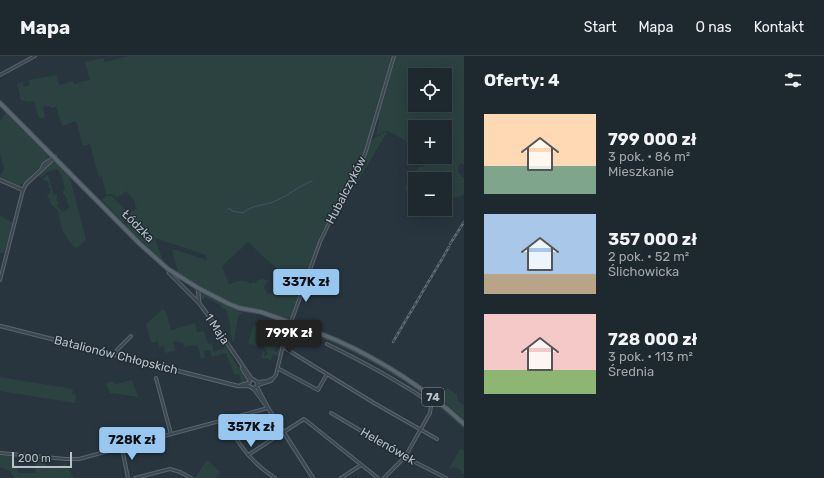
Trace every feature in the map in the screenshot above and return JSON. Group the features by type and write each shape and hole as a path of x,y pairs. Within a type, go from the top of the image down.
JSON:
{"main road":[{"name":"Łódzka","path":"0,103 168,269 198,288 239,308 261,312 338,341 403,377 434,398 464,424"}],"street":[{"path":"0,75 35,56"},
{"name":"Hubalczyków","path":"256,386 275,376 279,369 283,347 320,242 329,223 354,180 366,151 394,56"},
{"path":"0,280 24,185 55,157"},
{"path":"0,180 23,190"},
{"name":"1 Maja","path":"168,269 169,273 199,303 212,320 235,355 250,383"},
{"name":"1 Maja","path":"198,288 196,292 199,303"},
{"name":"Batalionów Chłopskich","path":"0,326 233,385 238,386 250,383"},
{"path":"115,355 117,350 130,336"},
{"path":"327,344 353,356 400,383 424,400 432,408 405,457 384,478"},
{"path":"283,347 437,439"},
{"path":"279,369 318,390 327,374"},
{"path":"156,378 172,434"},
{"path":"250,383 256,386 313,478"},
{"path":"250,383 256,386"},
{"path":"0,453 74,460 86,458 268,407"},
{"name":"Helenówek","path":"331,413 405,457 446,478"},
{"path":"227,419 236,440 260,468 274,478"},
{"path":"248,455 283,431 304,419 378,478"},
{"path":"122,448 128,478"},
{"path":"341,478 361,465"},
{"path":"135,478 168,470 174,470 191,478"}],"green space":[{"path":"130,56 464,56 464,165 461,163 458,167 458,173 464,178 464,194 457,197 452,197 452,172 415,172 418,168 421,166 424,167 426,164 452,164 452,120 408,120 408,142 388,131 384,131 376,136 379,119 373,125 360,162 347,190 321,233 304,283 297,281 295,282 268,261 248,242 222,266 229,285 240,281 245,281 251,284 258,280 264,279 268,281 264,287 267,294 280,291 288,281 299,288 301,291 290,318 284,319 264,312 244,308 222,299 178,273 172,249 207,260 206,255 155,238 163,261 128,228 126,220 132,210 134,211 137,208 135,205 135,199 134,200 126,191 118,197 111,194 106,195 102,176 99,177 90,144 83,146 76,121 62,126 56,107 50,108 50,106 43,107 45,117 39,119 34,101 28,102 21,100 17,84 22,82 24,87 30,85 29,80 56,75 59,85 73,81 74,84 90,80 85,62 103,58 105,62"},
{"path":"6,113 47,155 48,158 26,181 19,186 0,178 0,175 4,169 0,153 0,121"},
{"path":"384,132 387,132 358,181 355,178 371,141"},
{"path":"54,162 69,175 86,239 77,248 73,246 62,230 58,211 50,203 47,196 51,189 47,186 50,184 45,180 42,180 48,174 54,196 56,193 56,200 59,203 57,206 63,212 69,208 69,206 66,202 68,200 62,192 65,189 61,174 59,173 60,172 57,169 47,172 41,177 39,176 45,168"},
{"path":"408,182 408,192 405,190"},
{"path":"107,196 112,196 125,210 123,222 102,200"},
{"path":"0,216 13,223 5,252 0,253"},
{"path":"200,293 242,313 238,317 234,341 232,341 231,329 229,328 231,327 226,309 221,308 220,305 205,297 201,301"},
{"path":"163,309 166,312 171,330 195,323 197,332 204,331 208,344 212,343 214,352 226,347 246,380 245,383 242,383 239,374 234,374 226,353 212,357 210,350 204,351 205,358 201,359 197,345 184,347 183,343 173,341 175,351 165,353 164,346 159,347 158,341 151,343 146,324"},
{"path":"254,325 264,329 263,334 258,335 262,338 261,340 265,342 267,339 267,342 273,342 275,336 274,333 266,331 264,335 266,330 284,336 283,340 283,336 279,335 274,351 277,352 278,349 280,350 279,356 273,354 271,360 264,358 262,359 261,357 263,351 267,351 266,349 264,350 265,343 259,341 259,339 256,346 248,343"},
{"path":"297,327 343,345 384,367 415,386 453,415 464,426 464,429 427,397 386,370 342,347"},
{"path":"0,377 73,389 72,394 76,395 75,403 0,391"},
{"path":"132,380 138,397 110,393 106,383 113,381 115,384"},
{"path":"448,388 456,394 457,393 458,401 464,405 464,420 442,400 440,396"},
{"path":"460,449 464,451 464,473 461,473 461,470 454,467 449,469"},
{"path":"0,455 13,456 18,473 36,473 34,458 50,467 66,464 74,478 14,478 10,471 0,467"},
{"path":"207,460 220,472 216,478 195,478"}],"waterway":[{"path":"228,209 243,213 254,207 278,200 312,181"}],"railway":[{"path":"450,244 464,222"},
{"path":"393,342 449,247"}]}
